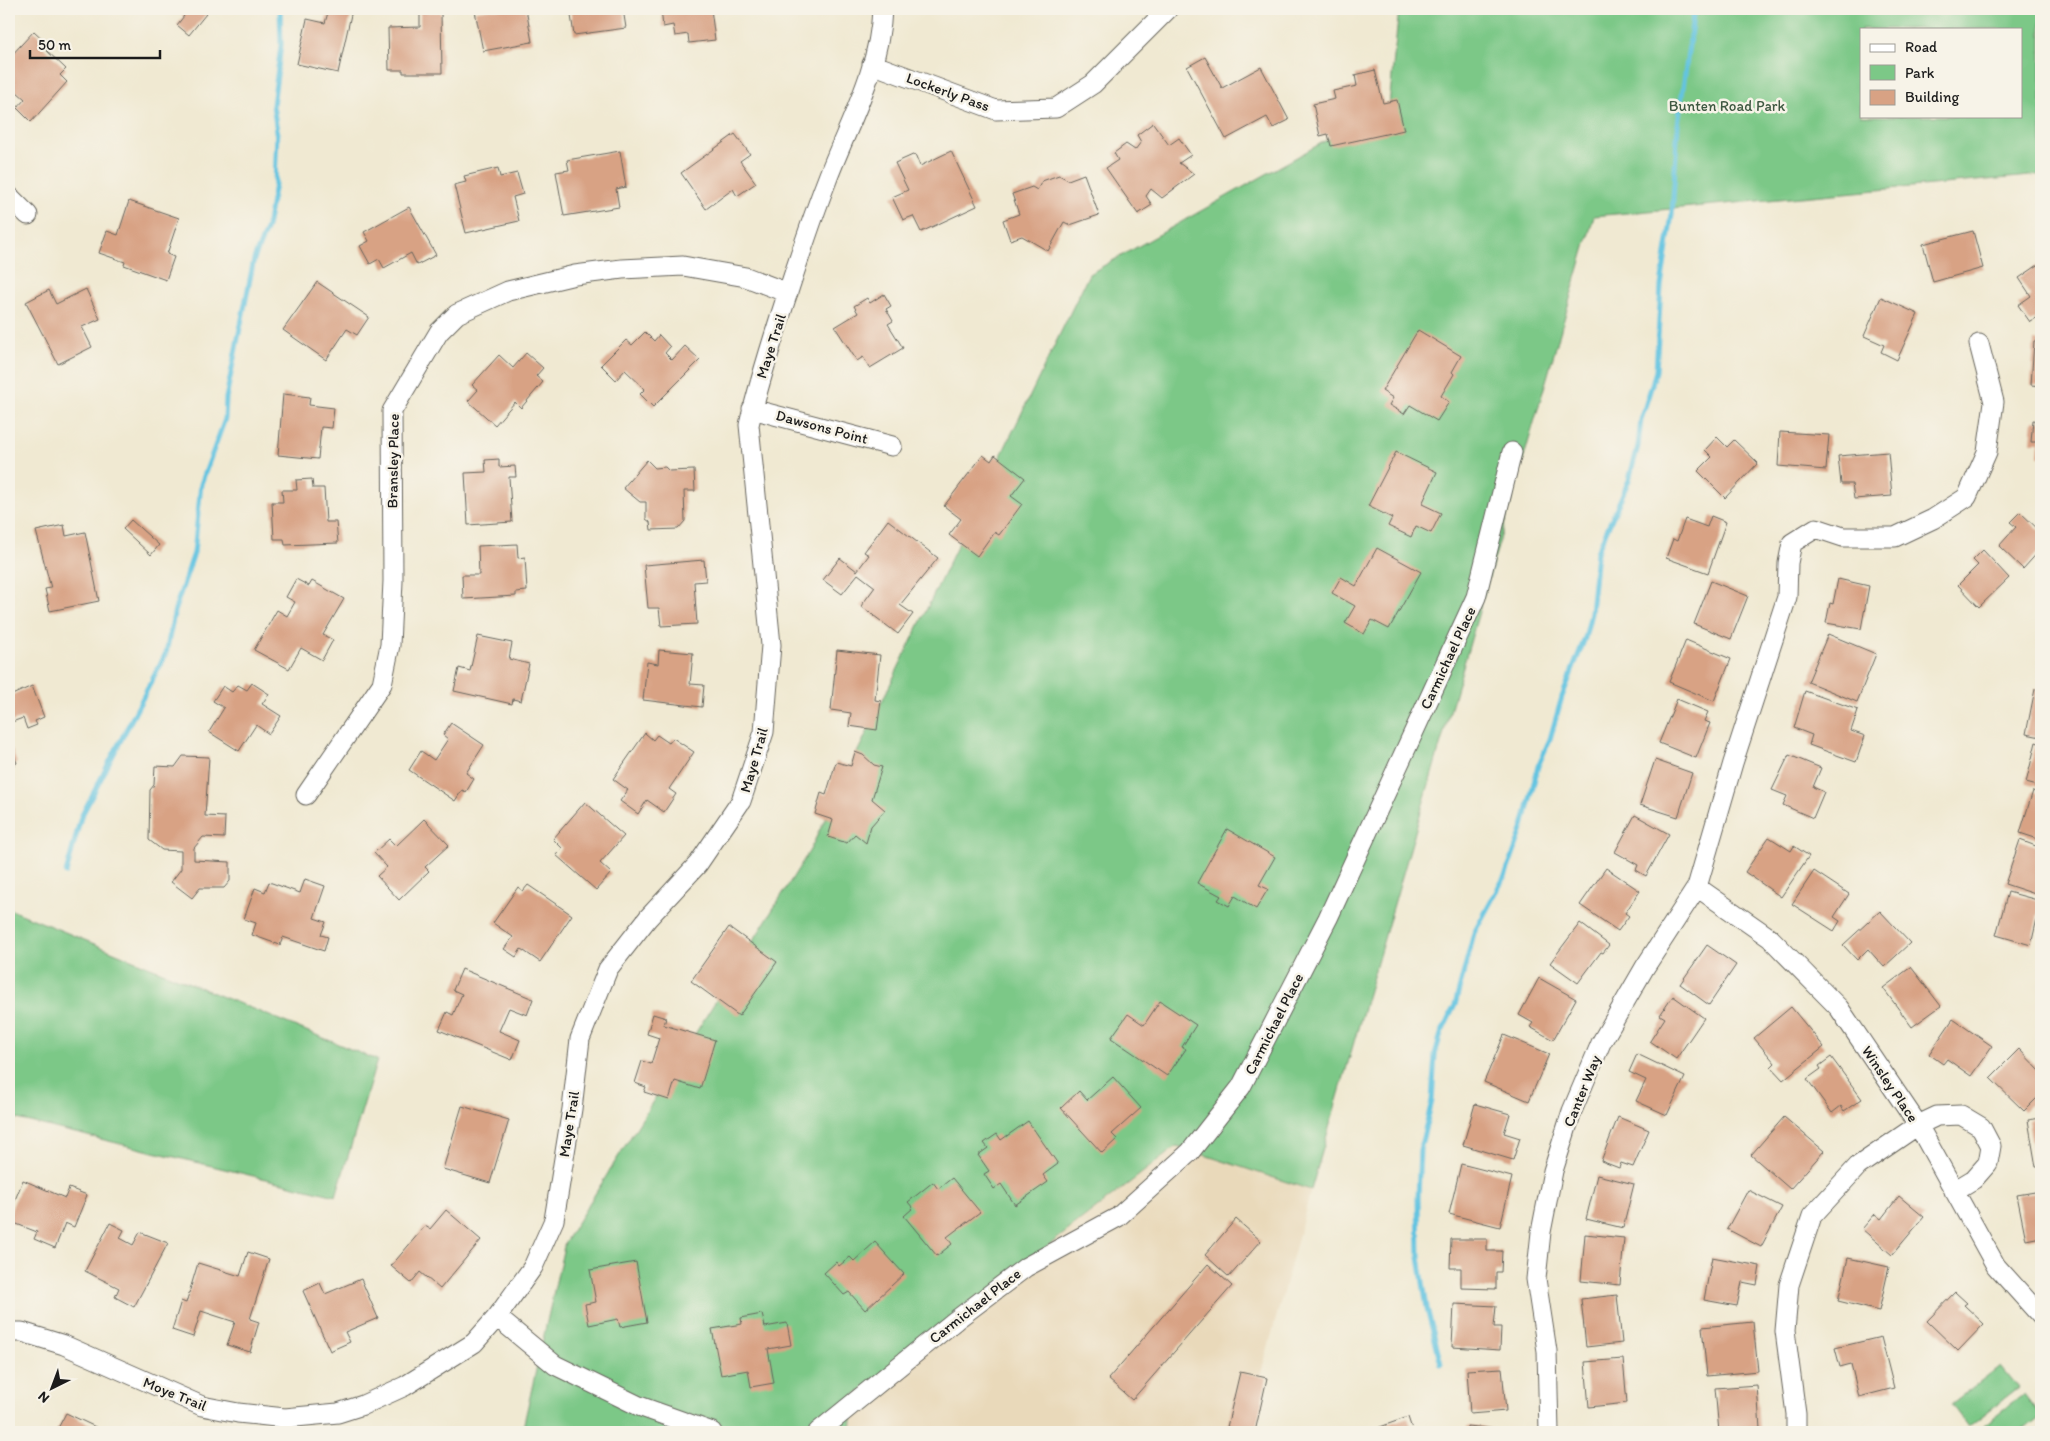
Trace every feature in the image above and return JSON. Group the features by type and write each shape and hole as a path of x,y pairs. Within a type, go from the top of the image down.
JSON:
{"street":[{"name":"Maye Trail","path":"405,1386 474,1343 497,1317 533,1267 554,1220 572,1109 580,1039 608,969 648,918 698,864 742,801 764,732 771,645 749,425 752,409 788,293 827,180 865,89 882,33 882,9"},
{"name":"Lockerly Pass","path":"872,64 996,110 1056,108 1093,84 1168,9"},
{"path":"9,196 28,215"},
{"name":"Bransley Place","path":"306,795 382,684 390,645 392,591 392,411 439,332 457,314 508,290 575,275 683,266 746,277 788,293"},
{"name":"Canter Way","path":"1549,1432 1547,1351 1536,1279 1541,1232 1553,1170 1572,1111 1601,1043 1645,967 1697,887 1728,778 1788,597 1788,564 1792,544 1816,528 1843,537 1894,537 1934,519 1967,497 1987,452 1994,402 1978,344"},
{"name":"Dawsons Point","path":"752,409 892,446"},
{"name":"Carmichael Place","path":"818,1432 956,1320 1026,1267 1118,1217 1190,1152 1241,1087 1328,918 1476,597 1512,452"},
{"name":"Winsley Place","path":"1697,887 1770,938 1839,1008 1918,1125 1996,1266 2041,1316"},
{"path":"1796,1432 1796,1414 1785,1331 1789,1285 1802,1241 1812,1216 1858,1166 1918,1125 1936,1116 1961,1115 1981,1127 1991,1146 1988,1163 1974,1179 1954,1192"},
{"path":"497,1317 555,1365 639,1406 712,1432"},
{"name":"Moye Trail","path":"9,1332 22,1332 64,1344 202,1406 238,1414 285,1418 338,1413 363,1405 405,1386"}],"shaded area":[{"path":"1177,1146 1311,1190 1245,1432 851,1432 854,1397"}],"green space":[{"name":"Bunten Road Park","path":"1399,9 2041,9 2041,175 1594,216 1311,1190 1177,1146 854,1396 851,1432 522,1432 565,1242 810,850 1089,274 1389,105"},
{"path":"9,909 377,1060 336,1196 9,1117"},
{"path":"2000,1366 2018,1388 1968,1427 1951,1404"},
{"path":"2024,1394 2041,1417 2022,1432 1975,1432"}],"building":[{"path":"175,9 210,9 189,35 177,25 184,16"},
{"path":"329,9 352,10 338,73 297,64 307,19 325,23"},
{"path":"526,9 532,42 483,51 475,11"},
{"path":"570,9 623,9 626,28 574,35"},
{"path":"661,9 711,9 715,40 689,43 688,34 675,36 673,25 663,27"},
{"path":"420,12 441,12 442,73 403,73 403,70 389,70 388,28 420,27"},
{"path":"34,31 47,43 43,47 66,69 60,75 67,82 31,122 17,108 25,99 9,85 9,58"},
{"path":"1205,57 1222,88 1261,67 1289,120 1273,128 1267,117 1226,139 1187,67"},
{"path":"1375,70 1383,103 1397,100 1404,130 1331,146 1328,134 1320,136 1313,104 1335,99 1333,91 1357,86 1355,75"},
{"path":"1153,123 1169,145 1179,138 1191,155 1179,163 1194,174 1162,198 1151,189 1146,196 1152,205 1138,214 1106,168 1118,160 1114,153 1126,144 1135,150 1141,142 1137,135"},
{"path":"735,134 750,154 740,161 756,183 737,196 733,189 706,209 681,173"},
{"path":"620,151 626,187 616,189 619,207 564,216 556,172 569,170 567,160"},
{"path":"951,151 977,206 921,232 913,216 903,220 892,197 908,190 895,163 915,154 920,166"},
{"path":"498,168 500,177 517,173 523,194 513,197 519,221 466,233 454,185 466,182 464,176"},
{"path":"1084,174 1099,215 1070,225 1064,222 1048,251 1022,236 1010,240 1003,220 1019,214 1012,194 1032,187 1037,190 1042,181 1059,175 1068,180"},
{"path":"129,201 179,218 167,254 174,257 166,280 124,265 125,262 99,253 107,231 118,235"},
{"path":"409,207 436,255 417,265 411,253 384,268 379,259 370,264 360,246 369,241 364,232"},
{"path":"1973,231 1983,268 1933,282 1923,244"},
{"path":"2041,263 2041,315 2030,322 2018,305 2031,296 2019,278"},
{"path":"317,282 369,317 357,335 347,329 326,360 283,330"},
{"path":"86,289 100,319 82,327 92,347 58,364 26,302 49,290 56,304"},
{"path":"884,294 891,306 886,309 893,321 888,324 903,348 870,368 863,357 857,361 835,327 858,313 854,306 867,298 870,303"},
{"path":"1881,297 1918,314 1897,360 1881,352 1884,345 1864,336"},
{"path":"1418,330 1461,356 1452,372 1454,374 1441,396 1449,402 1437,421 1410,405 1404,414 1389,405 1393,398 1382,391"},
{"path":"645,332 654,341 659,335 670,347 665,353 672,360 685,346 700,360 653,407 640,394 645,389 625,370 616,380 601,365 626,340 632,345"},
{"path":"2034,341 2041,341 2041,386 2031,385"},
{"path":"526,353 543,368 536,376 543,382 521,408 515,402 495,425 468,401 478,390 472,385 499,355 513,368"},
{"path":"283,394 310,397 309,405 334,408 332,428 321,427 318,459 278,455"},
{"path":"2033,420 2041,421 2041,457 2038,457 2039,442 2031,442"},
{"path":"1780,432 1829,435 1826,470 1778,466"},
{"path":"1717,437 1727,447 1734,440 1758,463 1725,498 1698,471 1712,457 1705,450"},
{"path":"1396,452 1437,472 1422,504 1441,513 1431,533 1416,526 1411,537 1388,526 1392,518 1368,506"},
{"path":"1888,452 1892,496 1854,499 1852,484 1841,484 1838,456"},
{"path":"983,455 991,461 995,455 1025,478 1011,496 1022,504 999,535 994,532 977,556 949,535 961,519 944,506"},
{"path":"499,459 499,467 515,466 516,477 509,477 512,522 468,525 465,473 486,472 485,460"},
{"path":"647,460 655,468 665,467 669,471 694,470 695,491 684,491 685,521 678,529 651,530 650,522 646,519 646,502 640,502 623,488"},
{"path":"312,479 313,488 324,488 326,522 336,522 338,543 285,545 284,539 274,539 272,502 283,502 282,490 297,490 296,480"},
{"path":"2020,512 2041,532 2041,549 2023,569 1999,546 2016,527 2010,522"},
{"path":"1711,516 1726,522 1708,573 1666,558 1673,539 1677,541 1685,519 1707,527"},
{"path":"131,520 159,545 151,555 123,529"},
{"path":"888,520 938,558 900,605 913,614 898,634 861,606 875,587 858,574 842,594 823,580 840,558 857,571 869,555 864,552"},
{"path":"64,525 66,536 85,532 99,601 50,611 45,589 51,588 36,531"},
{"path":"517,544 518,558 525,557 527,591 516,592 516,596 463,599 462,575 479,575 478,546"},
{"path":"1377,548 1421,572 1389,629 1372,620 1364,634 1345,623 1355,606 1332,593 1341,577 1356,586"},
{"path":"1983,550 2009,578 1979,607 1958,585 1978,565 1973,560"},
{"path":"704,560 706,581 694,582 697,624 661,626 659,608 648,608 644,565"},
{"path":"296,579 309,586 312,581 344,599 323,635 333,640 322,660 301,648 289,669 254,650 277,610 287,616 295,602 286,597"},
{"path":"1838,579 1869,586 1861,629 1826,623 1830,603 1833,604"},
{"path":"1711,581 1748,596 1731,639 1694,624"},
{"path":"1828,634 1876,654 1857,702 1808,682"},
{"path":"478,636 512,643 509,659 529,664 521,701 513,699 512,704 454,691 459,668 470,671"},
{"path":"1686,640 1731,659 1714,701 1669,682"},
{"path":"659,650 693,653 690,684 704,685 702,707 643,700 647,662 658,664"},
{"path":"837,650 880,655 875,700 881,701 877,730 849,726 851,713 831,710"},
{"path":"252,683 269,694 262,704 281,716 269,734 256,725 239,751 209,732 224,708 213,701 223,686 232,692 238,685 247,690"},
{"path":"32,686 44,717 35,721 37,725 27,729 23,718 9,723 9,687 12,695"},
{"path":"2035,689 2041,690 2041,737 2026,734"},
{"path":"1805,691 1858,710 1851,731 1865,736 1856,762 1809,745 1812,735 1794,728"},
{"path":"1677,699 1708,712 1704,721 1710,723 1696,758 1659,743"},
{"path":"451,723 484,745 466,773 474,779 466,792 462,790 455,801 409,770 421,751 434,760 448,739 443,735"},
{"path":"645,733 653,740 657,735 669,743 673,738 694,752 669,789 676,794 664,812 647,800 638,814 620,801 628,790 613,779"},
{"path":"2036,742 2041,744 2041,787 2026,783"},
{"path":"9,743 17,763 9,766"},
{"path":"855,752 863,755 874,765 882,767 872,799 885,810 871,826 866,843 855,834 847,843 828,837 833,820 815,814 821,793 826,795 836,762 851,766"},
{"path":"1789,755 1821,768 1813,787 1824,792 1813,818 1783,805 1787,796 1772,790"},
{"path":"183,756 209,757 205,816 225,817 224,838 203,837 194,848 194,860 230,862 230,881 224,888 200,888 192,898 171,882 181,869 181,851 162,850 149,840 150,790 154,785 155,766 175,767"},
{"path":"1655,760 1692,773 1678,817 1640,805"},
{"path":"2033,791 2041,794 2041,840 2020,833"},
{"path":"585,802 624,836 600,863 611,873 596,890 556,855 562,848 553,839"},
{"path":"1635,815 1669,834 1646,876 1636,870 1638,865 1615,852"},
{"path":"424,819 449,845 425,867 429,871 399,900 377,876 387,867 374,853 389,839 396,846"},
{"path":"1227,829 1275,857 1259,885 1268,889 1256,909 1235,896 1229,906 1218,900 1221,896 1197,883"},
{"path":"1769,837 1791,851 1794,846 1809,856 1781,897 1745,872"},
{"path":"2020,840 2041,848 2041,885 2038,895 2005,884"},
{"path":"1606,868 1640,891 1625,913 1629,916 1618,931 1580,905"},
{"path":"1814,871 1849,894 1834,917 1840,921 1834,931 1792,904"},
{"path":"305,879 325,886 314,918 326,922 321,935 328,937 324,951 283,937 280,945 252,935 256,923 244,919 255,888 265,892 269,882 300,893"},
{"path":"528,885 572,915 540,962 521,949 516,957 504,949 513,937 493,923 518,887 523,891"},
{"path":"2008,892 2041,901 2031,945 1996,935"},
{"path":"1880,911 1910,943 1884,967 1868,949 1857,960 1843,945"},
{"path":"1580,923 1609,945 1603,953 1601,952 1578,983 1550,963"},
{"path":"729,927 777,962 739,1016 691,981"},
{"path":"1707,945 1736,965 1709,1005 1680,984"},
{"path":"1911,967 1941,1006 1912,1027 1883,988"},
{"path":"462,969 533,999 527,1015 509,1008 499,1031 520,1040 512,1060 439,1030 447,1012 453,1015 462,994 453,990"},
{"path":"1539,978 1576,999 1553,1040 1530,1027 1533,1023 1519,1015"},
{"path":"1673,996 1704,1018 1676,1059 1650,1041 1665,1018 1660,1015"},
{"path":"1160,1001 1196,1025 1182,1047 1186,1049 1167,1076 1111,1038 1128,1014 1144,1025"},
{"path":"1791,1007 1824,1047 1783,1080 1771,1067 1775,1063 1754,1038"},
{"path":"653,1014 666,1018 664,1025 715,1040 700,1089 675,1081 669,1100 644,1092 646,1087 635,1083 642,1061 651,1064 659,1038 647,1034"},
{"path":"1953,1019 1992,1046 1971,1076 1947,1059 1943,1064 1929,1054"},
{"path":"1504,1035 1549,1054 1529,1101 1484,1082"},
{"path":"2019,1049 2041,1072 2041,1094 2024,1111 1990,1078"},
{"path":"1637,1054 1685,1077 1667,1115 1636,1101 1646,1080 1629,1072"},
{"path":"1831,1057 1862,1099 1844,1111 1841,1106 1832,1113 1807,1079 1821,1069 1819,1066"},
{"path":"1113,1077 1141,1108 1112,1134 1117,1139 1102,1153 1061,1108 1079,1091 1087,1100"},
{"path":"1475,1104 1510,1114 1504,1133 1520,1138 1513,1160 1463,1145"},
{"path":"462,1106 509,1120 490,1183 443,1169"},
{"path":"1618,1117 1649,1130 1633,1167 1621,1163 1619,1168 1601,1161"},
{"path":"1784,1117 1824,1151 1790,1189 1751,1155"},
{"path":"2041,1118 2041,1167 2036,1167 2028,1120"},
{"path":"1028,1121 1058,1164 1043,1175 1048,1182 1015,1205 1001,1184 994,1189 984,1174 989,1171 978,1155 988,1148 984,1143 997,1134 1001,1140"},
{"path":"1461,1164 1512,1177 1500,1227 1449,1214"},
{"path":"1597,1175 1634,1184 1623,1228 1586,1219"},
{"path":"952,1178 980,1212 947,1237 952,1244 937,1256 904,1216 913,1208 908,1202 933,1182 938,1189"},
{"path":"23,1180 65,1198 69,1188 87,1195 74,1227 65,1223 55,1248 34,1239 37,1232 9,1221 9,1215"},
{"path":"1748,1190 1782,1207 1761,1247 1727,1229"},
{"path":"2041,1191 2041,1237 2026,1240 2017,1195"},
{"path":"1899,1196 1924,1217 1892,1255 1862,1229 1875,1214 1881,1219"},
{"path":"446,1210 481,1240 440,1289 420,1272 411,1283 391,1266 425,1226 430,1229"},
{"path":"1236,1219 1261,1241 1229,1277 1205,1255"},
{"path":"110,1223 124,1230 120,1238 133,1245 140,1232 168,1243 134,1307 115,1297 119,1288 85,1271"},
{"path":"1585,1234 1624,1238 1620,1285 1581,1281"},
{"path":"1451,1239 1487,1239 1487,1251 1502,1251 1501,1272 1496,1272 1496,1289 1461,1288 1461,1268 1450,1268"},
{"path":"875,1242 904,1274 865,1310 849,1292 844,1295 824,1273 836,1262 839,1266 850,1257 854,1261"},
{"path":"248,1252 269,1259 250,1319 259,1322 250,1352 227,1345 235,1322 201,1311 193,1337 172,1330 181,1301 186,1303 198,1263 240,1276"},
{"path":"1712,1257 1760,1266 1757,1285 1742,1282 1737,1306 1704,1300"},
{"path":"1848,1258 1889,1267 1879,1311 1838,1301"},
{"path":"636,1262 647,1322 620,1327 618,1319 589,1325 585,1304 596,1302 590,1270"},
{"path":"1208,1264 1232,1286 1132,1400 1108,1379"},
{"path":"361,1279 378,1318 345,1332 350,1342 330,1351 303,1291 320,1283 325,1294"},
{"path":"1955,1292 1967,1303 1964,1305 1984,1324 1958,1351 1927,1321"},
{"path":"1617,1295 1622,1343 1586,1347 1581,1299"},
{"path":"1454,1304 1496,1306 1494,1327 1501,1327 1500,1350 1452,1347"},
{"path":"762,1314 765,1327 787,1323 791,1345 768,1349 774,1383 751,1387 748,1370 721,1375 712,1329 742,1324 741,1318"},
{"path":"1753,1322 1758,1371 1707,1376 1702,1327"},
{"path":"1881,1337 1894,1388 1859,1397 1851,1364 1840,1367 1835,1348"},
{"path":"1623,1359 1627,1403 1589,1407 1585,1362"},
{"path":"1502,1368 1506,1411 1470,1414 1467,1370"},
{"path":"1240,1372 1267,1378 1255,1432 1227,1427"},
{"path":"1757,1385 1760,1429 1719,1432 1715,1388"},
{"path":"66,1413 106,1432 56,1432"},
{"path":"1408,1417 1413,1432 1366,1432"},
{"path":"1467,1426 1506,1430 1506,1432 1467,1432"}],"waterway":[{"path":"66,873 81,817 166,653 175,609 194,553 201,484 225,419 226,398 254,259 267,227 275,184 277,131 273,105 281,45 280,9"},
{"path":"1441,1364 1427,1308 1419,1257 1418,1198 1420,1150 1432,1101 1435,1054 1441,1034 1455,1005 1474,933 1506,874 1523,827 1538,766 1550,739 1562,697 1585,638 1591,613 1597,552 1629,480 1638,446 1641,420 1656,371 1661,286 1672,214 1678,124 1694,9"}]}
